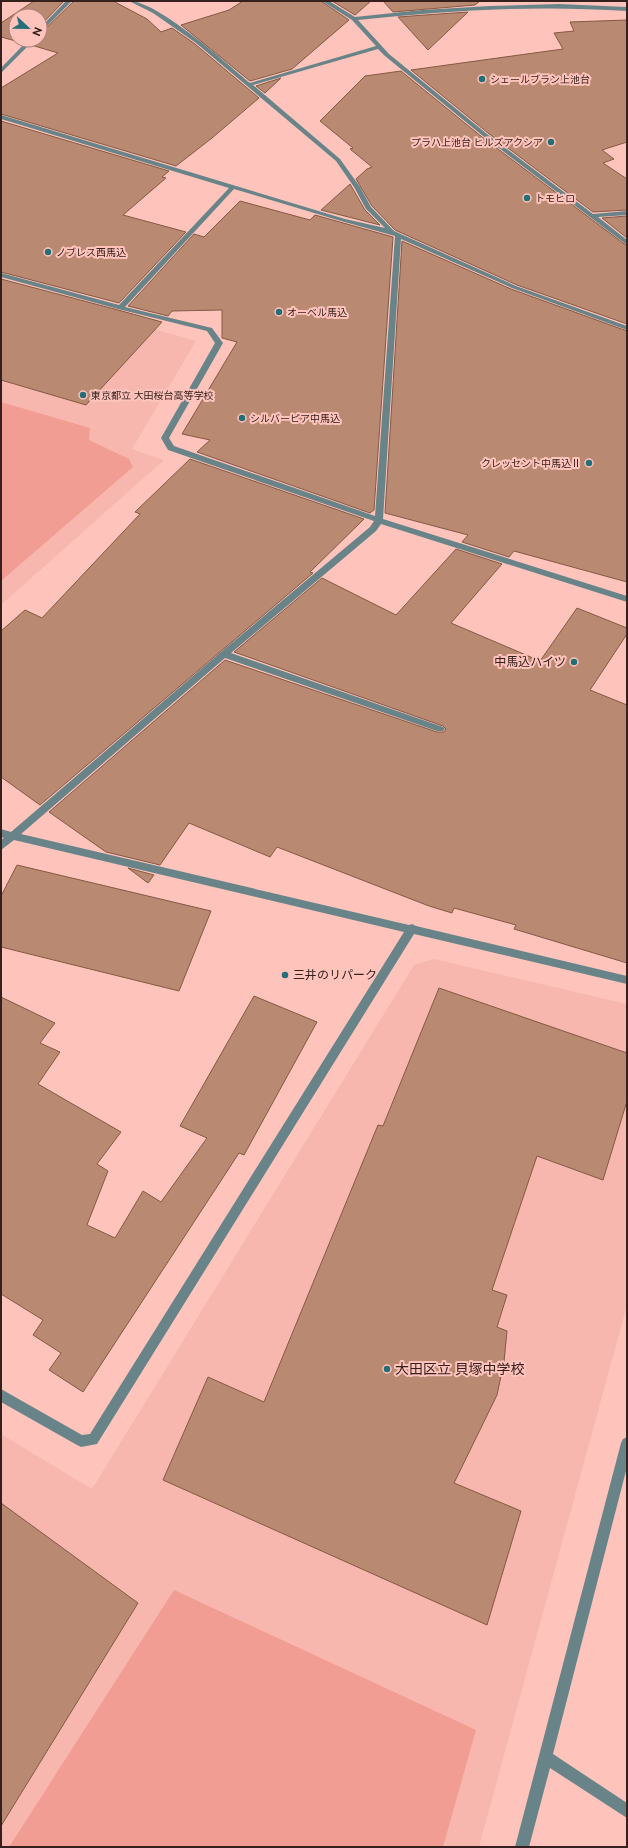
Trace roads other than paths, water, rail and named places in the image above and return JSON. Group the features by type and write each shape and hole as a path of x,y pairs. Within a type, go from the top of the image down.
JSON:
{"street":[{"path":"48,23 69,1"},
{"path":"1,846 224,654 374,529 379,520 395,234 368,208 357,187 338,160 198,42 155,12 132,1"},
{"path":"325,1 354,19 386,55 485,135 627,243"},
{"path":"487,7 493,1"},
{"path":"354,19 410,12 487,7 590,6 627,9"},
{"path":"248,85 379,47"},
{"path":"1,71 23,48"},
{"path":"1,117 395,234 514,287 627,328"},
{"path":"120,308 233,187"},
{"path":"592,216 627,213"},
{"path":"1,275 120,308 210,329 219,343 165,438 171,448 379,520 627,600"},
{"path":"224,654 440,729"},
{"path":"1,833 412,928 627,980"},
{"path":"1,1395 81,1441 93,1440 254,1179 412,928"},
{"path":"522,1847 627,1443"},
{"path":"546,1757 627,1811"}],"place":[{"name":"シェールブラン上池台","path":"482,79"},
{"name":"プラハ上池台 ヒルズアクシア","path":"551,142"},
{"name":"トモヒロ","path":"527,198"},
{"name":"ノブレス西馬込","path":"48,252"},
{"name":"オーベル馬込","path":"279,312"},
{"name":"東京都立 大田桜台高等学校","path":"83,395"},
{"name":"シルバーピア中馬込","path":"242,418"},
{"name":"クレッセント中馬込Ⅱ","path":"589,463"},
{"name":"中馬込ハイツ","path":"574,662"},
{"name":"三井のリパーク","path":"285,975"},
{"name":"大田区立 貝塚中学校","path":"387,1369"}]}
